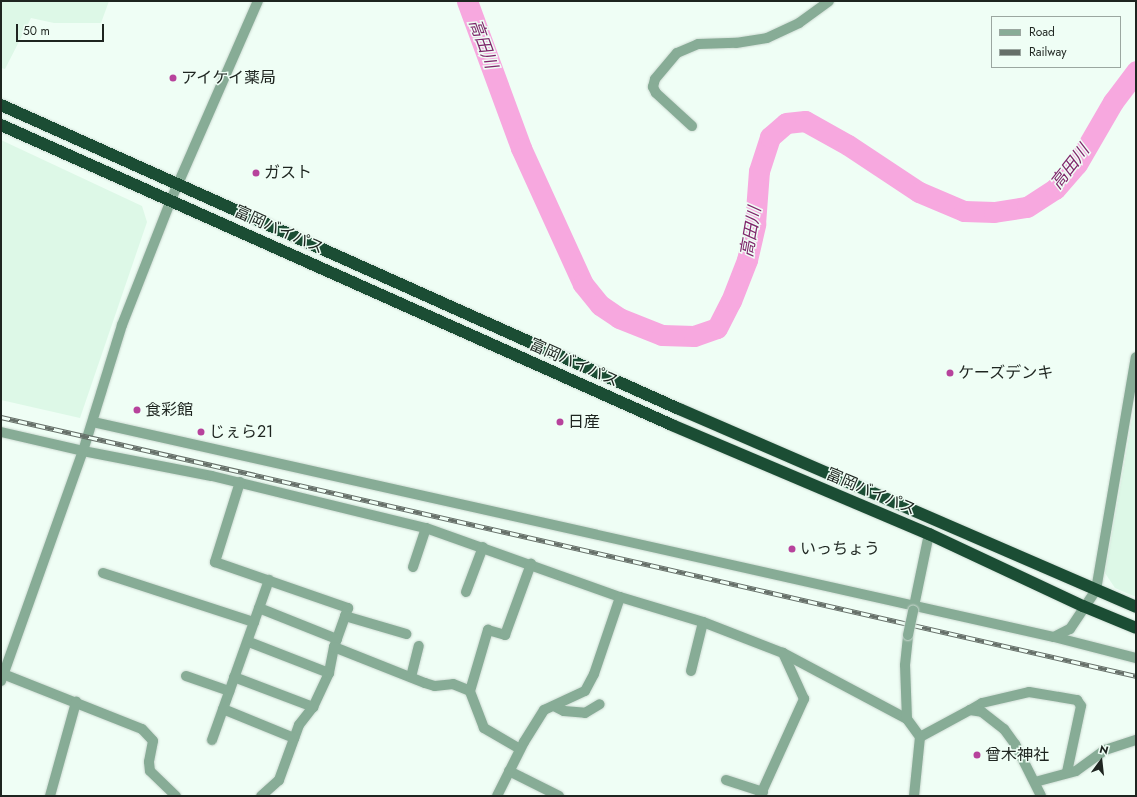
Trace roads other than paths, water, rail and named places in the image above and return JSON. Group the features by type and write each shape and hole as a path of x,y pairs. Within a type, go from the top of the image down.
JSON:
{"highway":[{"name":"富岡バイパス","path":"1,105 679,409 1136,607"},
{"name":"富岡バイパス","path":"1,125 172,200 672,425 929,534 1083,606 1136,628"}],"street":[{"path":"176,796 150,772 148,762 153,741 148,732 76,702 2,678 93,422 122,324 178,185 258,1"},
{"path":"692,126 656,93 653,87 655,79 677,53 698,44 736,43 767,38 798,23 829,1"},
{"path":"1054,637 1070,629 1083,606 1096,590 1136,357"},
{"path":"93,422 914,609 1054,637 1136,658"},
{"path":"1,432 83,451 240,482 426,528 484,547 620,596 703,622 783,653 907,719 920,737 914,796"},
{"path":"240,482 215,562 348,608 336,643 329,673 313,708 299,725 278,780 261,796"},
{"path":"413,567 426,528"},
{"path":"907,719 905,665 908,635 929,534"},
{"path":"466,592 484,547"},
{"path":"520,749 484,728 470,691 488,630 505,635 531,564"},
{"path":"103,573 254,622"},
{"path":"212,740 234,677 249,642 254,622 269,580"},
{"path":"497,796 520,749 544,710 585,691 594,674 620,596"},
{"path":"259,608 411,677 436,686 453,684 470,691"},
{"path":"345,616 406,634"},
{"path":"691,670 703,622"},
{"path":"249,642 329,673"},
{"path":"411,677 419,646"},
{"path":"726,780 762,794 804,699 783,653"},
{"path":"186,676 230,691"},
{"path":"234,677 313,708"},
{"path":"920,737 982,703 1029,692 1076,700 1081,706 1066,772"},
{"path":"50,796 76,702"},
{"path":"554,706 564,711 585,713 600,704"},
{"path":"223,709 294,738"},
{"path":"970,710 986,714 1004,729 1035,782 1038,795"},
{"path":"1035,782 1066,772 1076,771 1105,750 1136,738"},
{"path":"509,771 559,796"}],"waterway":[{"name":"高田川","path":"467,1 521,148 583,284 600,305 619,318 662,335 694,336 717,328 731,301 747,260 755,224 759,171 770,137 786,123 805,121 848,145 919,192 964,211 994,212 1027,207 1055,189 1077,164 1113,102 1136,71"}],"railway":[{"path":"1,417 1136,676"}],"place":[{"name":"アイケイ薬局","path":"173,78"},
{"name":"ガスト","path":"256,173"},
{"name":"ケーズデンキ","path":"950,373"},
{"name":"食彩館","path":"137,410"},
{"name":"日産","path":"560,422"},
{"name":"じぇら21","path":"201,432"},
{"name":"いっちょう","path":"792,549"},
{"name":"曾木神社","path":"977,755"}]}
